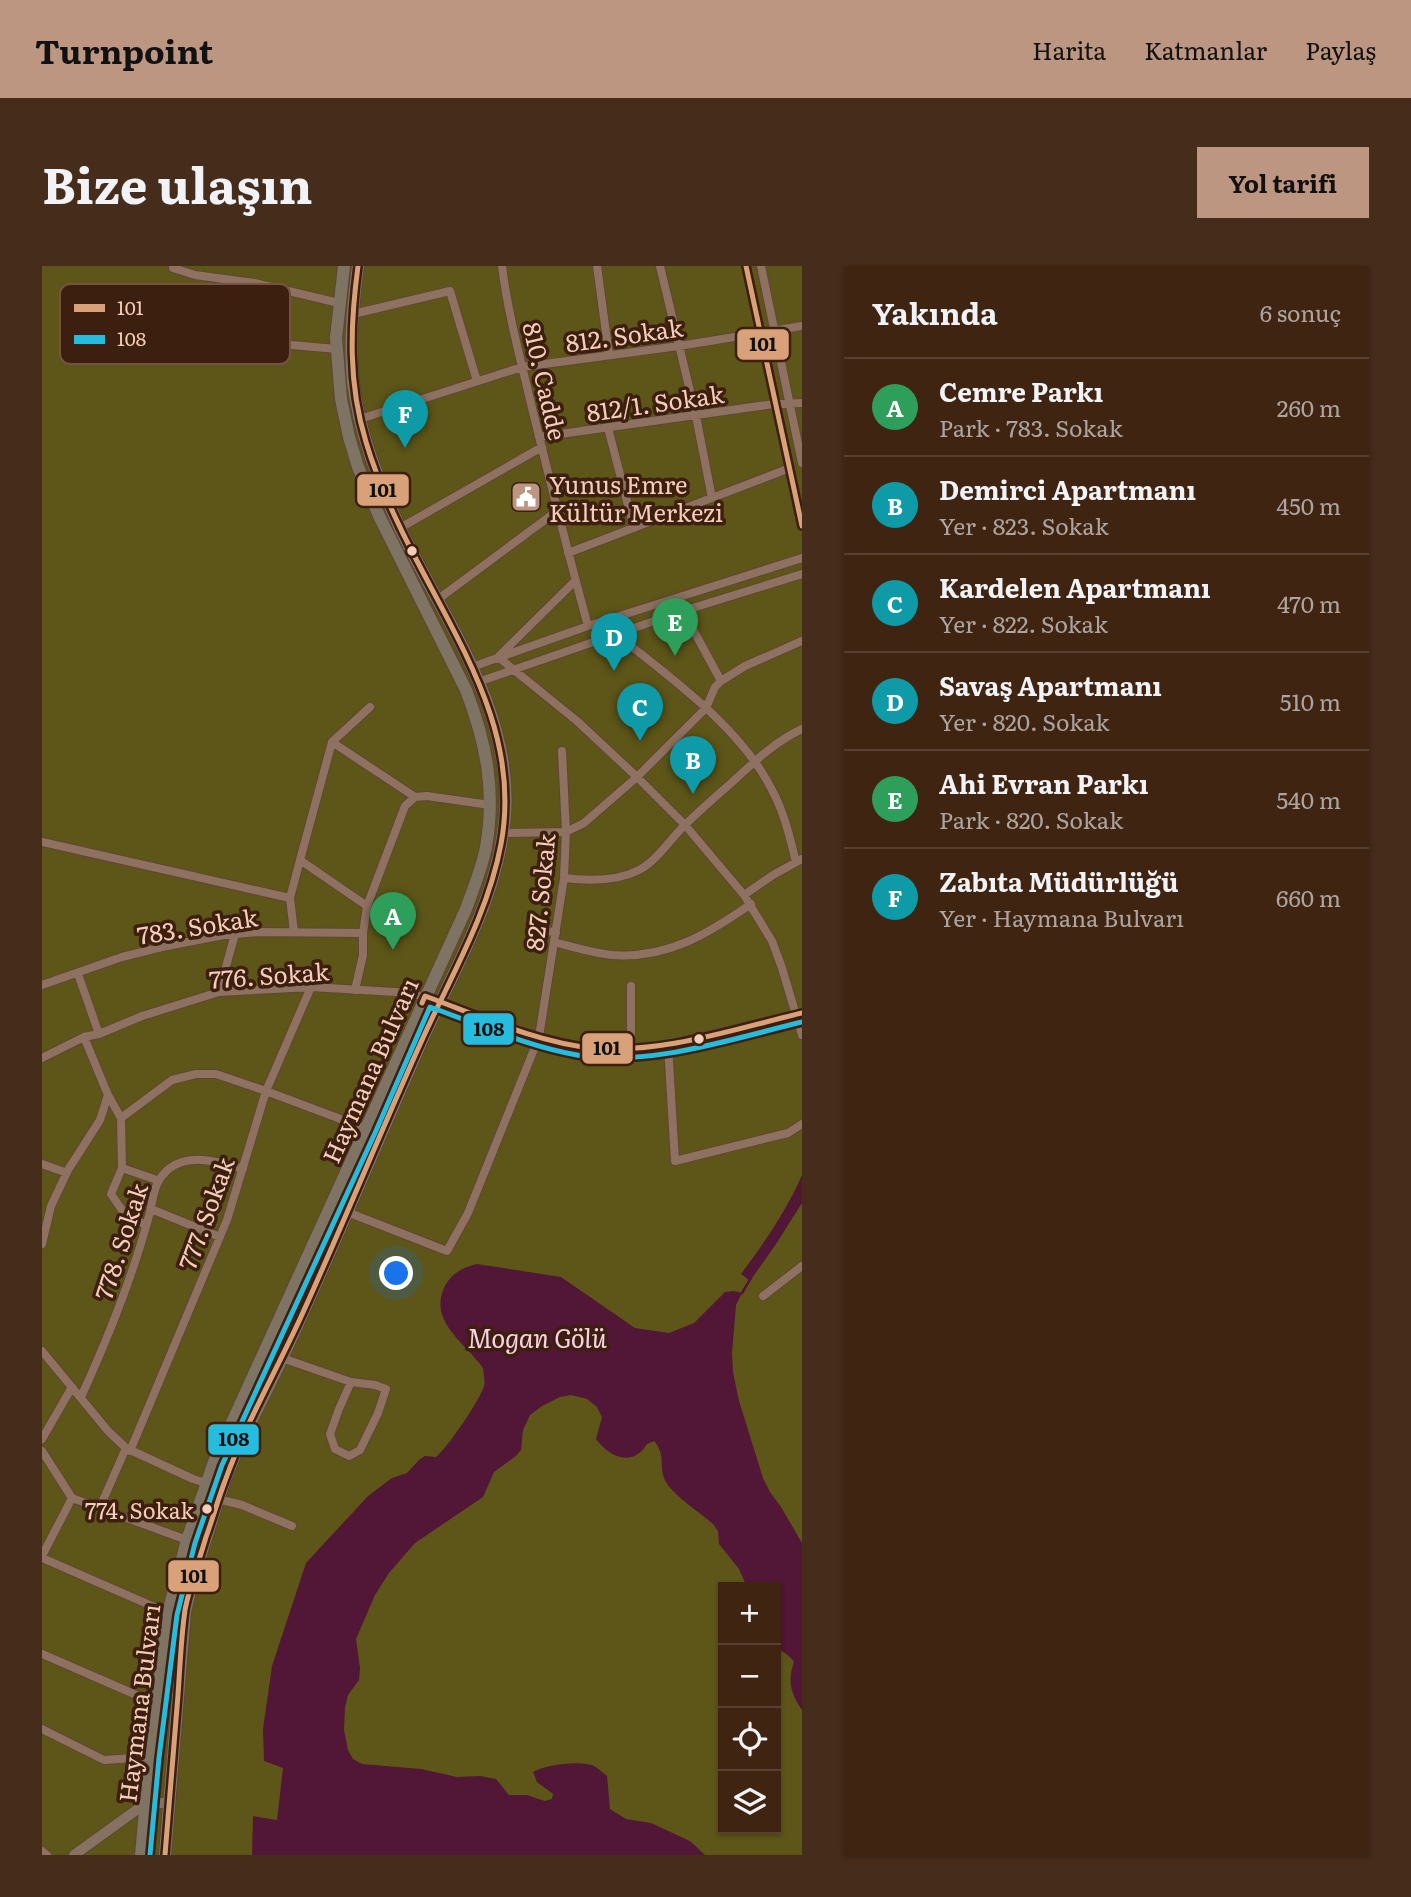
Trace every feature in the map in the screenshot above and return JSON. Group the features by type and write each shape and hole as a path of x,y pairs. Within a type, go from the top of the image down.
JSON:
{"highway":[{"name":"Haymana Bulvarı","path":"141,1855 168,1613 206,1483 466,909 485,848 490,817 484,746 466,690 380,518 358,467 341,399 337,349 344,266"},
{"name":"Haymana Bulvarı","path":"166,1855 184,1612 218,1499 232,1461 282,1358 486,898 496,869 503,833 506,801 501,754 491,717 472,667 400,528 372,461 360,419 353,377 353,314 358,266"}],"main road":[{"path":"74,1855 146,1803 169,1803"}],"street":[{"name":"810. Cadde","path":"502,266 508,306 556,511 588,626"},
{"path":"597,266 609,355"},
{"path":"660,266 696,415 712,498"},
{"path":"746,266 802,526"},
{"path":"761,266 802,463"},
{"path":"171,267 195,275 258,284"},
{"path":"224,279 224,284"},
{"path":"290,291 339,303"},
{"path":"353,314 450,291 477,381"},
{"name":"812. Sokak","path":"360,419 522,367 802,326"},
{"path":"290,345 337,349"},
{"name":"812/1. Sokak","path":"539,438 777,404 802,403"},
{"path":"608,428 634,527"},
{"path":"400,528 542,447"},
{"path":"568,552 790,468"},
{"path":"437,600 556,511"},
{"path":"472,667 588,626 802,558"},
{"path":"478,682 683,611 802,574"},
{"path":"498,657 575,581"},
{"path":"683,611 721,681"},
{"path":"615,634 706,708 755,761 776,797 799,861 744,895"},
{"path":"503,833 566,831 592,817 637,777 706,708 715,687 721,681 744,666 802,641"},
{"path":"498,657 577,721 637,777 685,825 744,895 772,941 799,1014 802,1035"},
{"path":"294,932 290,898 332,742 370,707"},
{"path":"564,878 611,879 636,872 648,864 685,825 755,761 783,739 802,729"},
{"path":"332,742 415,797"},
{"name":"827. Sokak","path":"347,1212 447,1251 468,1213 539,1037 564,878 566,831 562,751"},
{"path":"355,990 363,955 367,906 405,806 415,797 427,796 490,805"},
{"path":"42,842 290,898"},
{"path":"300,860 367,906"},
{"path":"530,926 598,953 626,955 675,946 704,934 751,904"},
{"name":"783. Sokak","path":"42,985 122,957 235,934 363,933"},
{"path":"219,992 235,934"},
{"path":"78,974 99,1034"},
{"path":"631,986 631,1049"},
{"name":"776. Sokak","path":"42,1058 84,1037 219,992 311,987 412,993 539,1037 578,1046 631,1049 668,1045 799,1014"},
{"name":"777. Sokak","path":"100,1507 128,1450 220,1237 266,1091 311,987"},
{"path":"84,1037 108,1095 121,1118 122,1168 111,1194 122,1210 146,1226"},
{"path":"668,1045 675,1161 788,1133 798,1126"},
{"path":"121,1118 172,1080 195,1074 216,1074 367,1129"},
{"path":"42,1244 51,1206 67,1173 100,1120 108,1095"},
{"name":"778. Sokak","path":"80,1397 107,1341 138,1254 157,1180 172,1167 190,1160 214,1160 243,1169"},
{"path":"42,1164 67,1173"},
{"path":"122,1168 157,1180"},
{"path":"151,1209 220,1237"},
{"path":"763,1296 802,1266"},
{"path":"42,1351 108,1431 128,1450 206,1483"},
{"path":"282,1358 351,1382 386,1389 360,1451 349,1456 335,1449 330,1434 351,1382"},
{"path":"42,1439 72,1387"},
{"path":"42,1451 72,1498 187,1541"},
{"path":"72,1498 42,1557 168,1613"},
{"path":"218,1499 242,1505 292,1526"},
{"path":"42,1654 157,1704"},
{"path":"42,1729 104,1760 150,1757"},
{"path":"42,1851 47,1855"}],"shaded area":[{"path":"42,266 802,266 802,1855 42,1855"}],"water":[{"path":"802,1175 802,1203 750,1281 741,1274 775,1226"},
{"name":"Mogan Gölü","path":"477,1264 561,1277 635,1328 669,1333 694,1323 725,1292 742,1293 736,1305 732,1353 739,1401 763,1478 802,1543 802,1710 791,1687 794,1662 781,1650 781,1582 745,1582 739,1569 719,1544 718,1531 713,1524 667,1484 660,1451 654,1441 635,1456 628,1458 615,1455 596,1439 602,1417 597,1407 587,1399 571,1395 560,1397 530,1415 523,1430 521,1450 494,1472 483,1497 415,1543 389,1573 375,1595 356,1639 359,1680 348,1695 345,1707 344,1730 348,1750 353,1759 362,1764 421,1769 457,1777 480,1776 496,1779 509,1795 527,1795 545,1801 552,1799 553,1794 537,1782 533,1772 563,1764 588,1764 607,1776 610,1809 626,1819 651,1823 690,1841 705,1855 252,1855 253,1816 277,1820 283,1768 264,1761 263,1729 272,1666 306,1563 368,1496 392,1478 407,1473 425,1456 436,1457 455,1434 484,1386 482,1368 447,1326 441,1308 444,1288 450,1278 462,1269"}],"waterway":[{"path":"742,1293 751,1278"}],"transit line":[{"name":"101","path":"165,1855 185,1610 220,1495 233,1460 300,1319 422,1040 478,920 501,844 505,805 503,767 484,696 388,502 360,420 352,354 358,266"},
{"name":"101","path":"746,266 802,526"},
{"name":"101","path":"422,1003 425,996 551,1040 593,1048 619,1049 698,1039 802,1013"},
{"name":"108","path":"150,1855 177,1615 195,1543 222,1465 430,1007 539,1046 605,1058 690,1049 802,1022"}],"place":[{"name":"Zabıta Müdürlüğü","path":"405,448"},
{"name":"Yunus Emre Kültür Merkezi","path":"526,497"},
{"name":"Ahi Evran Parkı","path":"675,656"},
{"name":"Savaş Apartmanı","path":"614,671"},
{"name":"Kardelen Apartmanı","path":"640,741"},
{"name":"Demirci Apartmanı","path":"693,794"},
{"name":"Cemre Parkı","path":"393,950"},
{"name":"774. Sokak","path":"207,1509"}]}
